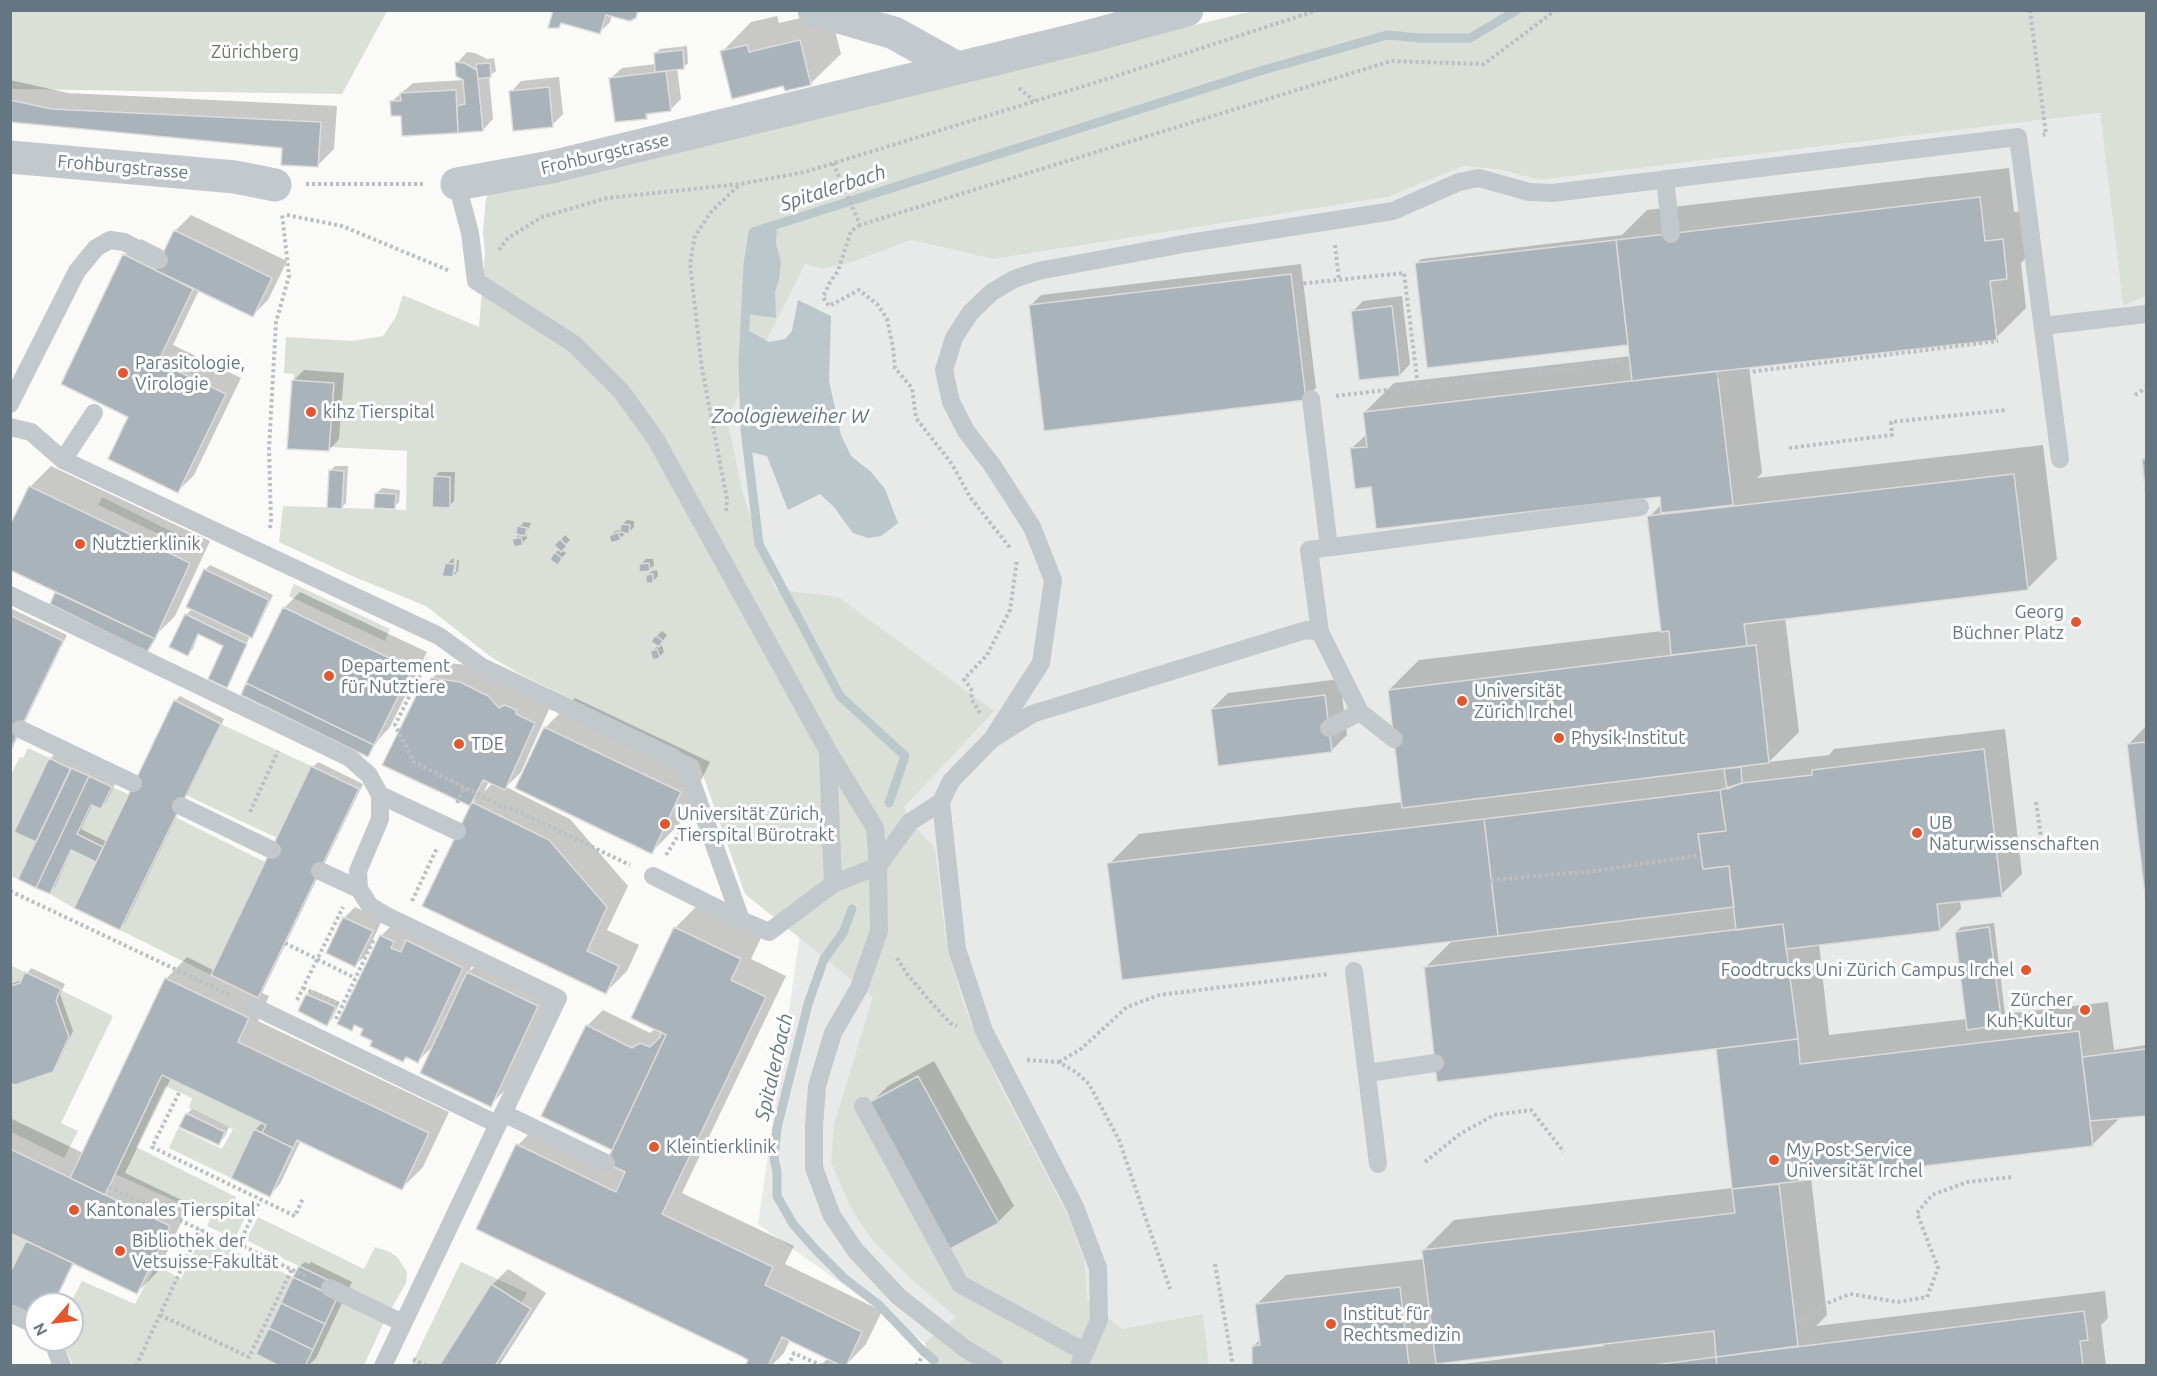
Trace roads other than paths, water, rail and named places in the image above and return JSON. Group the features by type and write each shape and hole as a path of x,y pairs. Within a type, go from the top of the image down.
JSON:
{"street":[{"path":"814,10 894,33 957,68"},
{"name":"Frohburgstrasse","path":"457,184 551,167 1186,10"},
{"name":"Frohburgstrasse","path":"10,157 235,177 279,199"}],"lane":[{"path":"863,1106 960,1284 1082,1359 1099,1320 1098,1268 1075,1207 984,1031 963,969 957,949 941,802 951,781 995,735 1041,663 1053,580 1032,527 992,465 966,431 951,402 944,370 954,338 970,313 992,292 1014,279 1038,271 1190,243 1393,211 1459,182 1479,178 1529,192 1552,192 2018,137 2060,459"},
{"path":"1665,179 1671,234"},
{"path":"457,184 470,233 476,281 574,344 621,391 655,438 828,751 875,828 879,931 859,987 833,1033 817,1086 814,1168 832,1215 856,1251 898,1296 964,1348 994,1365"},
{"path":"10,404 77,271 96,248 110,240 124,242 159,260"},
{"path":"2043,326 2146,314"},
{"path":"1311,399 1329,547"},
{"path":"63,459 94,413"},
{"path":"10,427 31,432 63,459 439,636 482,666 674,758 686,769 741,920"},
{"path":"1394,739 1360,712 1320,632 1309,550 1640,507"},
{"path":"10,595 350,758 369,775 380,795 380,819 358,871 359,889 370,906 558,999 383,1365"},
{"path":"995,735 1032,714 1306,630 1320,632"},
{"path":"1329,728 1360,712"},
{"path":"20,729 133,783"},
{"path":"828,751 833,884"},
{"path":"380,795 452,829"},
{"path":"652,876 769,932 833,884 878,866 910,822 941,802"},
{"path":"181,806 272,850"},
{"path":"320,871 359,889"},
{"path":"1354,971 1378,1164"},
{"path":"255,1007 325,1041 500,1119 606,1162"},
{"path":"1368,1073 1435,1063"},
{"path":"330,1288 403,1323"},
{"path":"10,1313 24,1319"}],"water":[{"path":"777,224 776,244 781,262 775,292 776,318 747,314 753,232"},
{"name":"Zoologieweiher W","path":"798,300 831,316 829,381 841,435 851,456 871,472 885,489 898,523 881,536 868,538 853,533 834,507 820,494 788,510 767,456 746,451 744,328 769,342 785,339 792,331"}],"waterway":[{"name":"Spitalerbach","path":"889,803 905,756 840,696 759,544 745,430 743,363 748,265 753,232 1260,71 1387,35 1420,38 1470,38 1517,10"},
{"name":"Spitalerbach","path":"852,909 843,933 824,959 808,1004 777,1128 774,1158 777,1172 777,1196 793,1224 816,1250 844,1278 879,1305 934,1360"}],"place":[{"name":"Parasitologie, Virologie","path":"123,373"},
{"name":"kihz Tierspital","path":"311,412"},
{"name":"Nutztierklinik","path":"80,544"},
{"name":"Georg Büchner Platz","path":"2076,622"},
{"name":"Departement für Nutztiere","path":"329,676"},
{"name":"Universität Zürich Irchel","path":"1462,701"},
{"name":"Physik-Institut","path":"1559,738"},
{"name":"TDE","path":"459,744"},
{"name":"Universität Zürich, Tierspital Bürotrakt","path":"665,824"},
{"name":"UB Naturwissenschaften","path":"1917,833"},
{"name":"Foodtrucks Uni Zürich Campus Irchel","path":"2026,970"},
{"name":"Zürcher Kuh-Kultur","path":"2085,1010"},
{"name":"Kleintierklinik","path":"654,1147"},
{"name":"My Post Service Universität Irchel","path":"1774,1160"},
{"name":"Kantonales Tierspital","path":"74,1210"},
{"name":"Bibliothek der Vetsuisse-Fakultät","path":"120,1251"},
{"name":"Institut für Rechtsmedizin","path":"1331,1324"}],"park label":[{"name":"Zürichberg","path":"255,52"}]}
